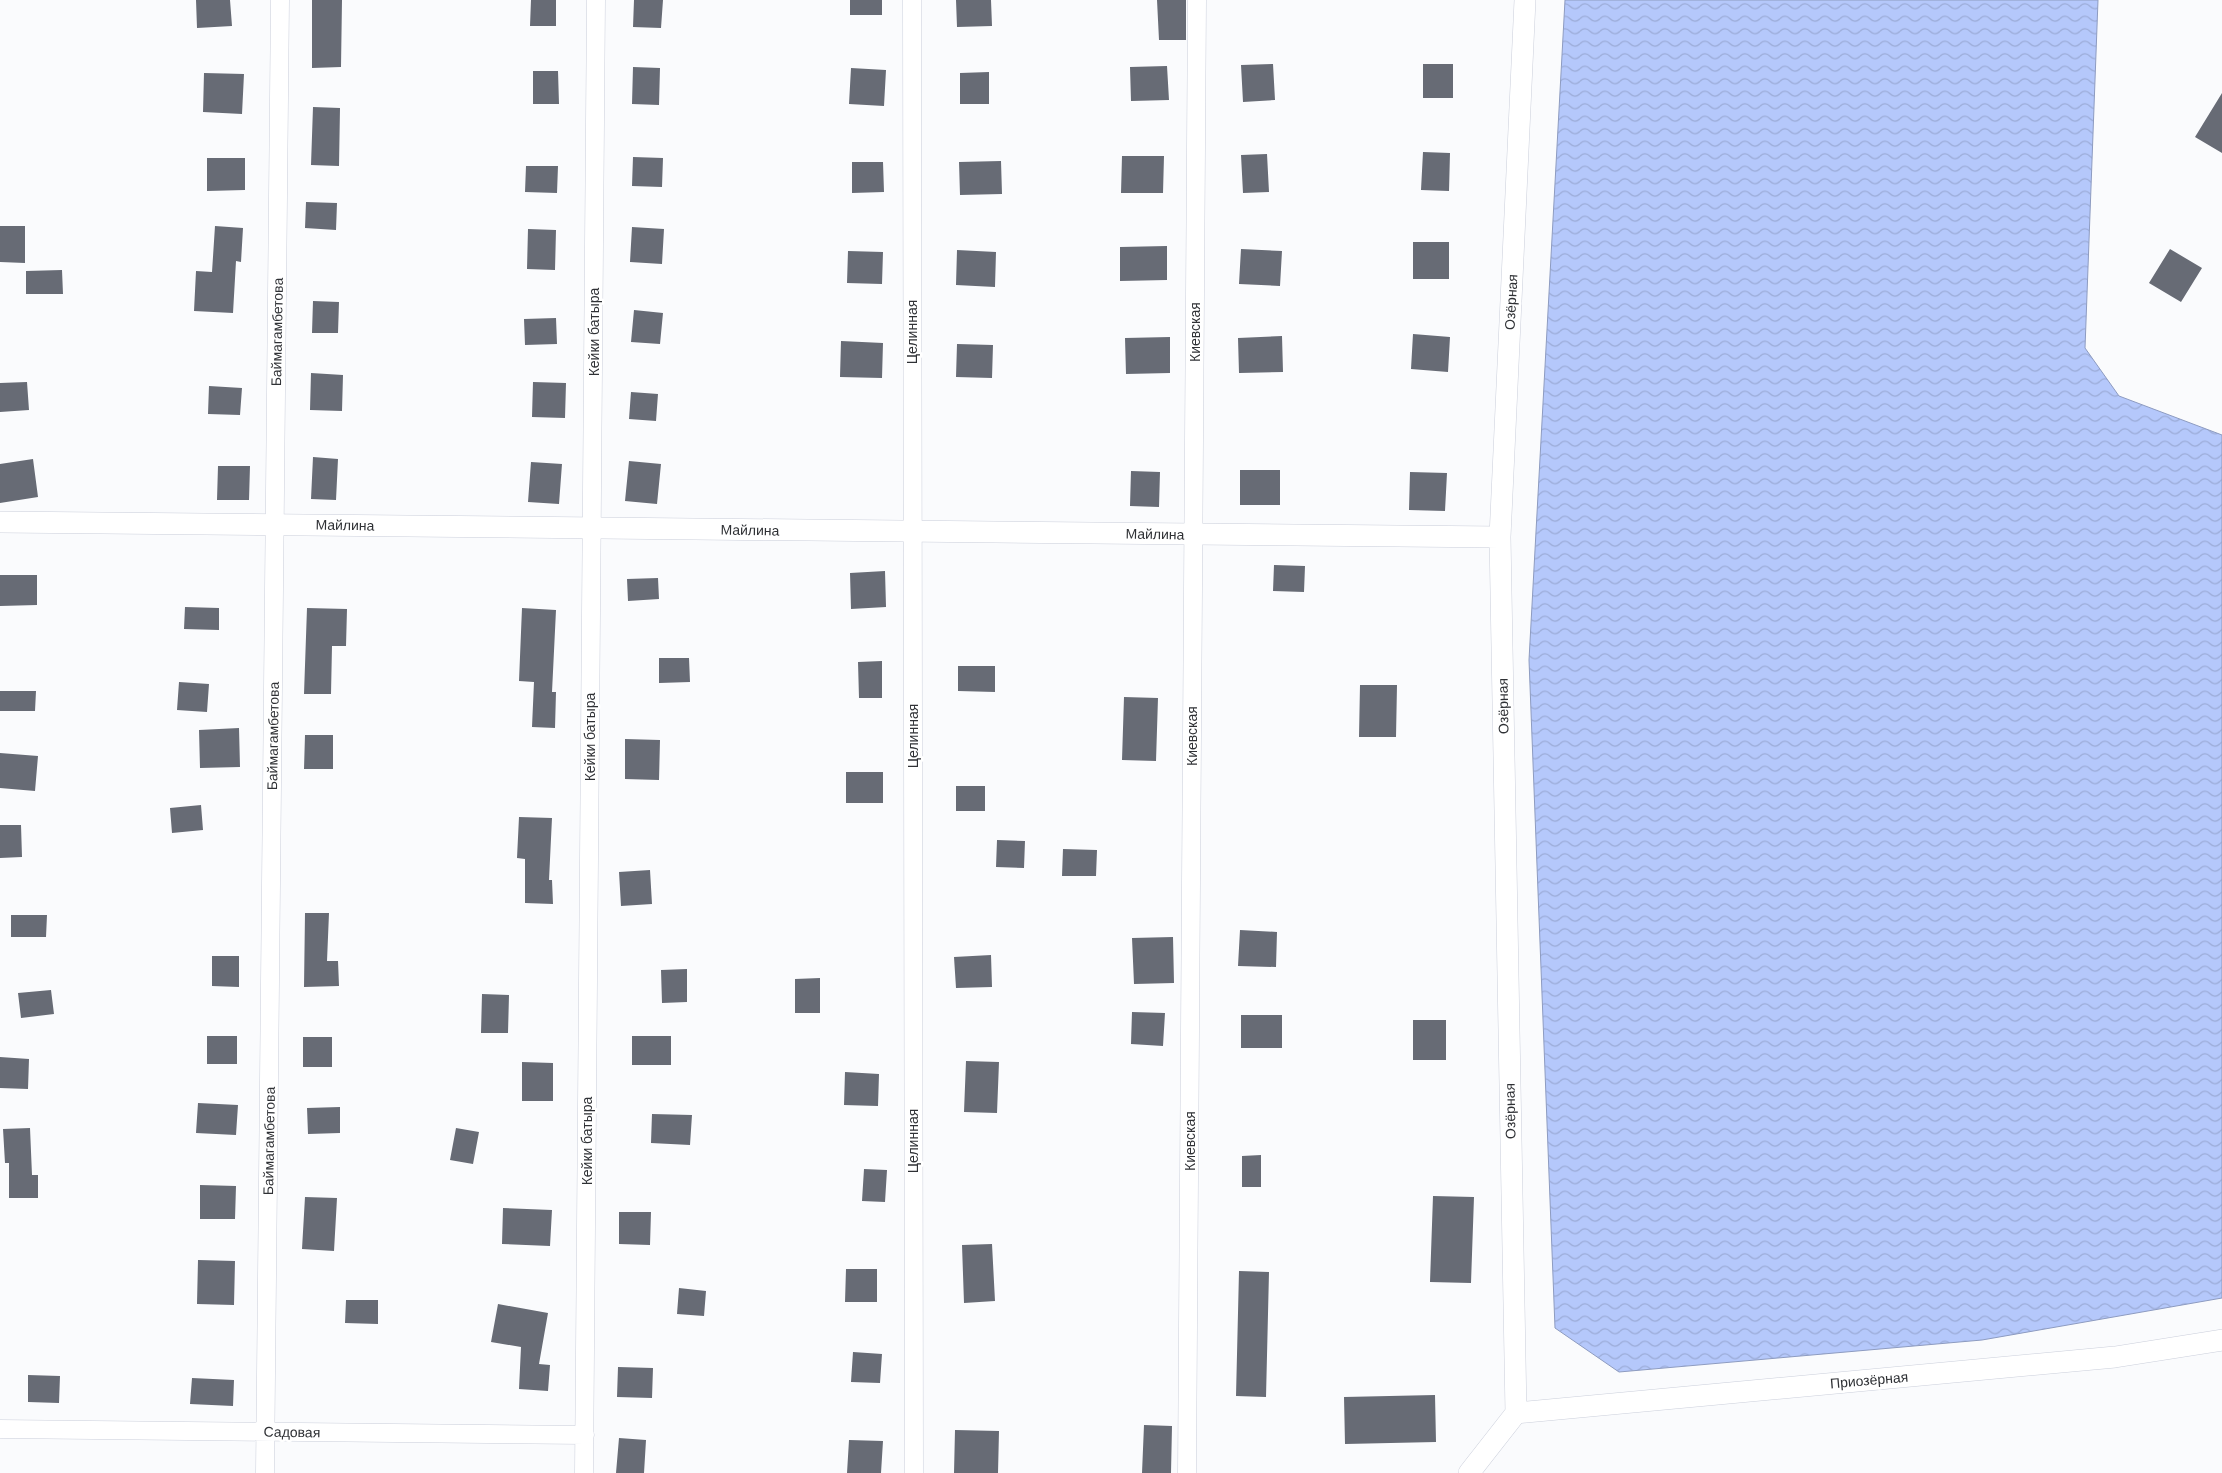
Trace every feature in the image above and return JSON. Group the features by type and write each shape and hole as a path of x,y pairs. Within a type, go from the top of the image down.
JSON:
{"street":[{"name":"Баймагамбетова","path":"265,1473 280,0"},
{"name":"Кейки батыра","path":"584,1473 596,0"},
{"name":"Целинная","path":"912,0 914,1473"},
{"name":"Киевская","path":"1187,1473 1198,0"},
{"name":"Озёрная","path":"1516,1413 1500,537 1525,0"},
{"name":"Майлина","path":"0,522 1500,537"},
{"name":"Приозёрная","path":"1516,1413 2116,1357 2222,1340"},
{"path":"1469,1473 1516,1413"},
{"name":"Садовая","path":"0,1429 585,1435"}],"water":[{"path":"1565,0 2098,0 2085,348 2119,396 2222,435 2222,1298 1982,1340 1619,1372 1555,1328 1529,660"}],"building":[{"path":"196,0 230,0 232,26 197,28"},
{"path":"312,0 342,0 341,67 312,68"},
{"path":"531,0 556,0 556,26 530,26"},
{"path":"634,0 663,0 661,28 633,27"},
{"path":"850,0 882,0 882,15 850,15"},
{"path":"956,0 991,0 992,26 957,27"},
{"path":"1157,0 1186,0 1186,40 1159,40"},
{"path":"1273,64 1275,100 1243,102 1241,65"},
{"path":"1423,64 1453,64 1453,98 1423,98"},
{"path":"1167,66 1169,100 1131,101 1130,67"},
{"path":"633,67 660,68 659,105 632,104"},
{"path":"851,68 886,70 884,106 849,104"},
{"path":"533,71 558,71 559,104 533,104"},
{"path":"989,72 989,104 960,104 960,73"},
{"path":"204,73 244,74 242,114 203,112"},
{"path":"2222,93 2222,153 2195,137"},
{"path":"313,107 340,108 339,166 311,165"},
{"path":"1423,152 1450,153 1449,191 1421,190"},
{"path":"1267,154 1269,192 1243,193 1241,155"},
{"path":"1122,156 1164,156 1163,193 1121,193"},
{"path":"633,157 663,158 662,187 632,186"},
{"path":"207,158 245,158 245,190 207,191"},
{"path":"1001,161 1002,194 960,195 959,162"},
{"path":"852,162 883,162 884,192 852,193"},
{"path":"526,166 558,166 557,193 525,192"},
{"path":"306,202 337,203 336,230 305,228"},
{"path":"0,226 25,226 25,263 0,262"},
{"path":"215,226 243,228 241,262 236,261 233,313 194,311 196,271 212,272"},
{"path":"632,227 664,229 662,264 630,262"},
{"path":"528,229 556,230 555,270 527,269"},
{"path":"1413,242 1449,242 1449,279 1413,279"},
{"path":"1167,246 1167,280 1120,281 1120,247"},
{"path":"1241,249 1282,251 1280,286 1239,284"},
{"path":"2170,249 2202,268 2181,302 2149,283"},
{"path":"957,250 996,252 995,287 956,285"},
{"path":"848,251 883,252 882,284 847,283"},
{"path":"62,270 63,294 26,294 26,271"},
{"path":"313,301 339,302 338,333 312,333"},
{"path":"634,310 663,313 660,344 631,342"},
{"path":"556,318 557,344 525,345 524,319"},
{"path":"1413,334 1450,337 1448,372 1411,369"},
{"path":"1282,336 1283,372 1239,373 1238,338"},
{"path":"1170,337 1170,373 1126,374 1125,338"},
{"path":"841,341 883,343 882,378 840,377"},
{"path":"957,344 993,345 992,378 956,377"},
{"path":"311,373 343,375 342,411 310,410"},
{"path":"27,382 29,410 0,412 0,383"},
{"path":"533,382 566,383 565,418 532,417"},
{"path":"209,386 242,388 240,415 208,414"},
{"path":"631,392 658,394 656,421 629,419"},
{"path":"313,457 338,459 336,500 311,499"},
{"path":"33,459 38,497 0,503 0,464"},
{"path":"629,461 661,464 657,504 625,501"},
{"path":"531,462 562,464 559,504 528,502"},
{"path":"218,466 250,466 249,500 217,500"},
{"path":"1240,470 1280,470 1280,505 1240,505"},
{"path":"1131,471 1160,472 1159,507 1130,506"},
{"path":"1410,472 1447,473 1445,511 1409,510"},
{"path":"1274,565 1305,566 1304,592 1273,591"},
{"path":"885,571 886,607 851,609 850,573"},
{"path":"0,575 37,575 37,605 0,606"},
{"path":"658,578 659,599 628,601 627,579"},
{"path":"185,607 219,608 219,630 184,629"},
{"path":"307,608 347,609 346,646 332,646 331,694 304,694"},
{"path":"522,608 556,610 552,692 556,692 555,728 532,727 534,682 519,681"},
{"path":"659,658 689,658 690,682 659,683"},
{"path":"882,661 882,698 859,698 858,662"},
{"path":"958,666 995,666 995,692 958,691"},
{"path":"179,682 209,684 207,712 177,710"},
{"path":"1360,685 1397,685 1396,737 1359,737"},
{"path":"0,691 36,691 35,711 0,711"},
{"path":"1124,697 1158,698 1156,761 1122,760"},
{"path":"239,728 240,767 200,768 199,730"},
{"path":"305,735 333,735 333,769 304,769"},
{"path":"625,739 660,740 659,780 625,779"},
{"path":"0,753 38,756 35,791 0,788"},
{"path":"846,772 883,772 883,803 846,803"},
{"path":"956,786 985,786 985,811 956,811"},
{"path":"201,805 203,830 172,833 170,808"},
{"path":"519,817 552,818 549,880 552,880 553,904 525,903 525,859 517,858"},
{"path":"0,825 21,825 22,857 0,858"},
{"path":"997,840 1025,841 1024,868 996,867"},
{"path":"1063,849 1097,850 1096,876 1062,876"},
{"path":"650,870 652,904 621,906 619,872"},
{"path":"305,913 329,913 327,961 338,961 339,986 304,987"},
{"path":"11,915 47,915 46,937 11,937"},
{"path":"1240,930 1277,932 1276,967 1238,966"},
{"path":"1173,937 1174,983 1134,984 1132,938"},
{"path":"991,955 992,987 956,988 954,957"},
{"path":"212,956 239,956 239,987 212,986"},
{"path":"687,969 687,1002 662,1003 661,970"},
{"path":"820,978 820,1013 795,1013 795,979"},
{"path":"51,990 54,1014 21,1018 18,993"},
{"path":"482,994 509,995 508,1033 481,1033"},
{"path":"1132,1012 1165,1013 1163,1046 1131,1044"},
{"path":"1241,1015 1282,1015 1282,1048 1241,1048"},
{"path":"1413,1020 1446,1020 1446,1060 1413,1060"},
{"path":"207,1036 237,1036 237,1064 207,1064"},
{"path":"632,1036 671,1036 671,1065 632,1065"},
{"path":"303,1037 332,1037 332,1067 303,1067"},
{"path":"0,1057 29,1059 28,1089 0,1088"},
{"path":"966,1061 999,1062 997,1113 964,1112"},
{"path":"522,1062 553,1063 553,1101 522,1101"},
{"path":"845,1072 879,1074 878,1106 844,1105"},
{"path":"198,1103 238,1105 236,1135 196,1133"},
{"path":"340,1107 340,1133 308,1134 307,1108"},
{"path":"652,1114 692,1115 690,1145 651,1143"},
{"path":"30,1128 32,1175 38,1175 38,1198 9,1198 9,1163 5,1163 3,1129"},
{"path":"456,1128 479,1132 473,1164 450,1160"},
{"path":"1261,1155 1261,1187 1242,1187 1242,1156"},
{"path":"864,1169 887,1170 885,1202 862,1201"},
{"path":"200,1185 236,1186 235,1219 200,1219"},
{"path":"1433,1196 1474,1197 1471,1283 1430,1282"},
{"path":"305,1197 337,1198 334,1251 302,1249"},
{"path":"503,1208 552,1210 550,1246 502,1244"},
{"path":"619,1212 651,1212 650,1245 619,1244"},
{"path":"992,1244 995,1301 964,1303 962,1245"},
{"path":"198,1260 235,1261 234,1305 197,1304"},
{"path":"846,1269 877,1269 877,1302 845,1302"},
{"path":"1239,1271 1269,1272 1266,1397 1236,1396"},
{"path":"679,1288 706,1291 704,1316 677,1314"},
{"path":"346,1300 378,1300 378,1324 345,1323"},
{"path":"498,1304 548,1313 539,1364 550,1365 548,1391 519,1389 521,1347 491,1342"},
{"path":"853,1352 882,1354 880,1383 851,1382"},
{"path":"618,1367 653,1368 652,1398 617,1397"},
{"path":"28,1375 60,1376 59,1403 28,1402"},
{"path":"192,1378 234,1380 233,1406 190,1404"},
{"path":"1435,1395 1436,1442 1345,1444 1344,1397"},
{"path":"1144,1425 1172,1426 1171,1473 1142,1473"},
{"path":"955,1430 999,1431 998,1473 954,1473"},
{"path":"619,1438 646,1440 644,1473 616,1473"},
{"path":"849,1440 883,1441 881,1473 847,1473"}]}
